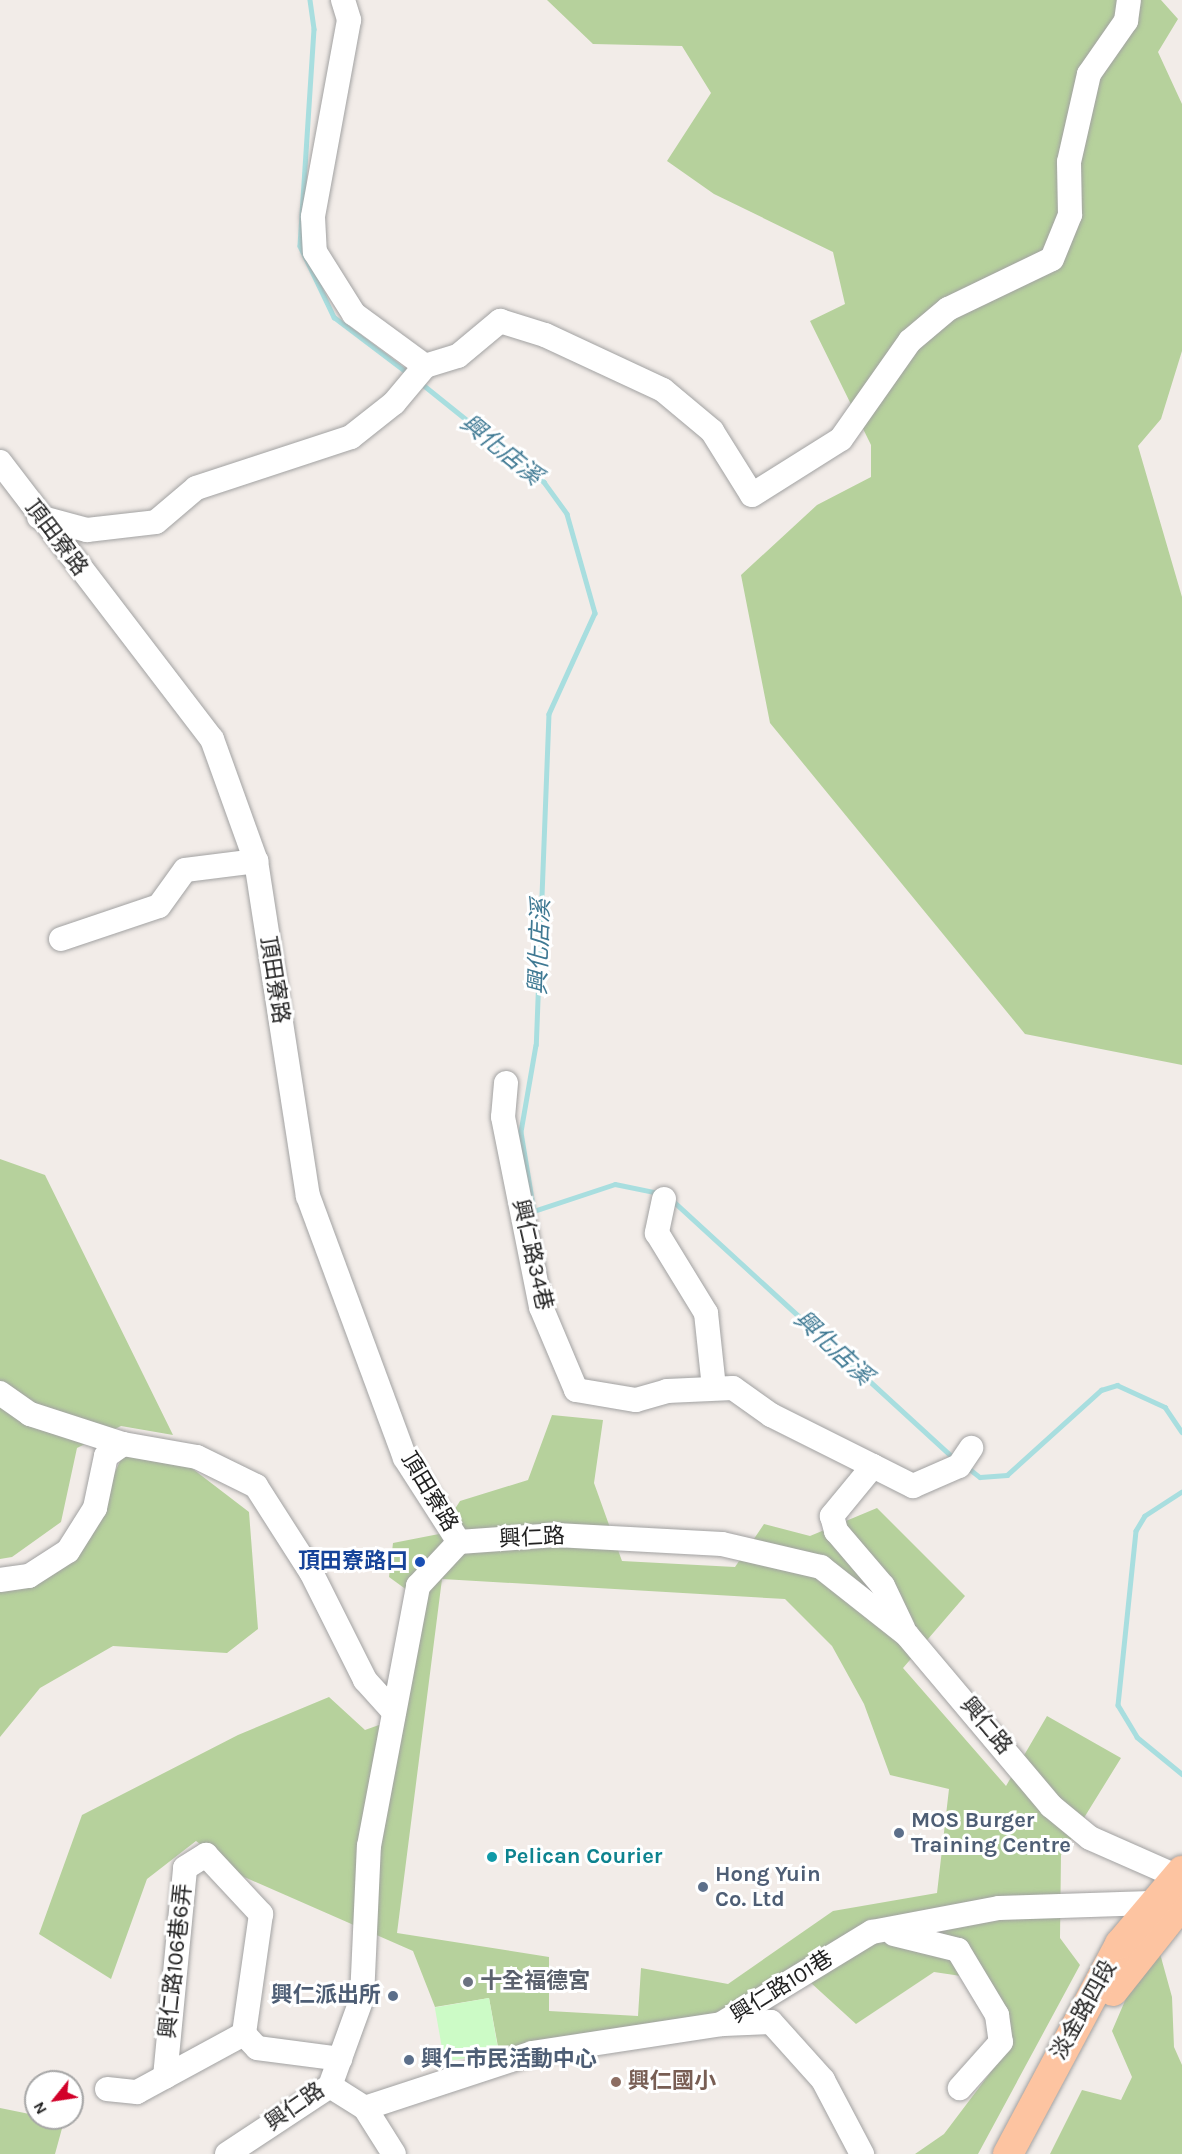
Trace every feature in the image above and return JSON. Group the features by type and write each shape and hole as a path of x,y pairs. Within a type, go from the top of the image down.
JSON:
{"main road":[{"name":"淡金路四段","path":"1029,2154 1116,1985 1168,1907 1179,1877"},
{"name":"淡金路四段","path":"1008,2154 1074,2022 1168,1907"}],"street":[{"path":"343,0 349,20 313,218 315,252 354,314 425,366"},
{"path":"39,516 87,530 156,522 196,488 351,437 394,403 425,366 458,356 500,321 545,335 663,390 712,432 752,495 841,439 910,341 948,309 1052,259 1070,215 1070,162 1089,74 1126,21 1129,0"},
{"name":"頂田寮路","path":"0,462 39,516 212,739 256,861 308,1196 405,1458 459,1542"},
{"path":"61,939 159,906 185,870 256,861"},
{"name":"興仁路34巷","path":"506,1083 503,1117 541,1307 576,1390 636,1400 714,1388 733,1388 771,1415 913,1486 959,1466 971,1448"},
{"path":"664,1199 657,1233 706,1313 714,1388"},
{"path":"0,1393 30,1414 123,1444 197,1457 256,1486 312,1572 365,1680 394,1712"},
{"path":"0,1580 29,1576 68,1551 94,1508 106,1456 123,1444"},
{"path":"873,1466 832,1516 836,1531 883,1586 907,1635"},
{"name":"興仁路","path":"227,2154 330,2086 362,1998 369,1846 418,1587 459,1542 556,1535 722,1545 821,1567 907,1635 1051,1806 1090,1838 1179,1877"},
{"name":"興仁路106巷6弄","path":"165,2077 185,1868 206,1855 261,1914 244,2034"},
{"name":"興仁路101巷","path":"365,2108 532,2053 722,2025 872,1932 999,1908 1168,1907"},
{"path":"872,1932 916,1935 958,1950 997,2015 1001,2042 960,2088"},
{"path":"722,2025 771,2022 823,2080 862,2154"},
{"path":"107,2089 137,2092 244,2034 256,2048 340,2059"},
{"path":"330,2086 365,2108 394,2154"}],"green space":[{"path":"547,0 1161,0 1178,19 1158,52 1182,104 1182,351 1161,419 1138,446 1182,597 1182,1065 1025,1034 770,723 741,575 817,505 871,477 871,445 810,321 845,304 833,252 714,194 667,161 711,93 682,46 593,44"},
{"path":"0,1159 45,1175 173,1435 121,1426 77,1448 61,1522 12,1557 0,1559"},
{"path":"552,1415 603,1420 594,1483 622,1561 735,1567 764,1524 810,1536 877,1508 965,1596 903,1668 1006,1786 1047,1716 1121,1758 1061,1855 1060,1938 1080,1965 978,2154 915,2154 944,2134 1009,2048 961,1976 934,1972 856,2024 799,1972 718,2019 499,2052 489,1998 435,2007 413,1951 242,1876 196,1841 147,1879 111,1979 39,1934 82,1815 238,1735 329,1697 365,1730 404,1716 422,1601 389,1577 393,1543 439,1534 460,1501 528,1480","holes":["442,1579 785,1599 832,1646 864,1704 890,1775 949,1789 937,1893 833,1911 728,1984 641,1968 638,2016 549,2011 549,1957 397,1933"]},
{"path":"172,1453 249,1512 258,1629 227,1653 113,1646 40,1688 0,1737 0,1588 83,1541 122,1457"},
{"path":"1159,1950 1172,1997 1174,2047 1182,2065 1182,2154 1050,2154 1082,2090 1121,2100 1132,2077 1112,2031 1127,1996"},
{"path":"489,1998 499,2052 444,2062 435,2008"},
{"path":"0,2108 24,2113 24,2130 62,2130 55,2154 0,2154"}],"waterway":[{"name":"興化店溪","path":"310,0 314,29 300,246 334,317 409,374"},
{"name":"興化店溪","path":"421,383 544,482 567,514 595,613 549,714 536,1045 521,1132 534,1211 615,1184 659,1193"},
{"name":"興化店溪","path":"671,1199 955,1459"},
{"name":"興化店溪","path":"967,1467 980,1477 1007,1475 1101,1390 1117,1385 1165,1407 1182,1432"},
{"name":"興化店溪","path":"1182,1492 1145,1516 1136,1531 1118,1705 1137,1737 1182,1774"}],"place":[{"name":"頂田寮路口","path":"420,1562"},
{"name":"MOS Burger Training Centre","path":"899,1833"},
{"name":"Pelican Courier","path":"492,1857"},
{"name":"Hong Yuin Co. Ltd","path":"703,1887"},
{"name":"十全福德宮","path":"468,1982"},
{"name":"興仁派出所","path":"393,1996"},
{"name":"興仁市民活動中心","path":"409,2060"},
{"name":"興仁國小","path":"616,2082"}]}
